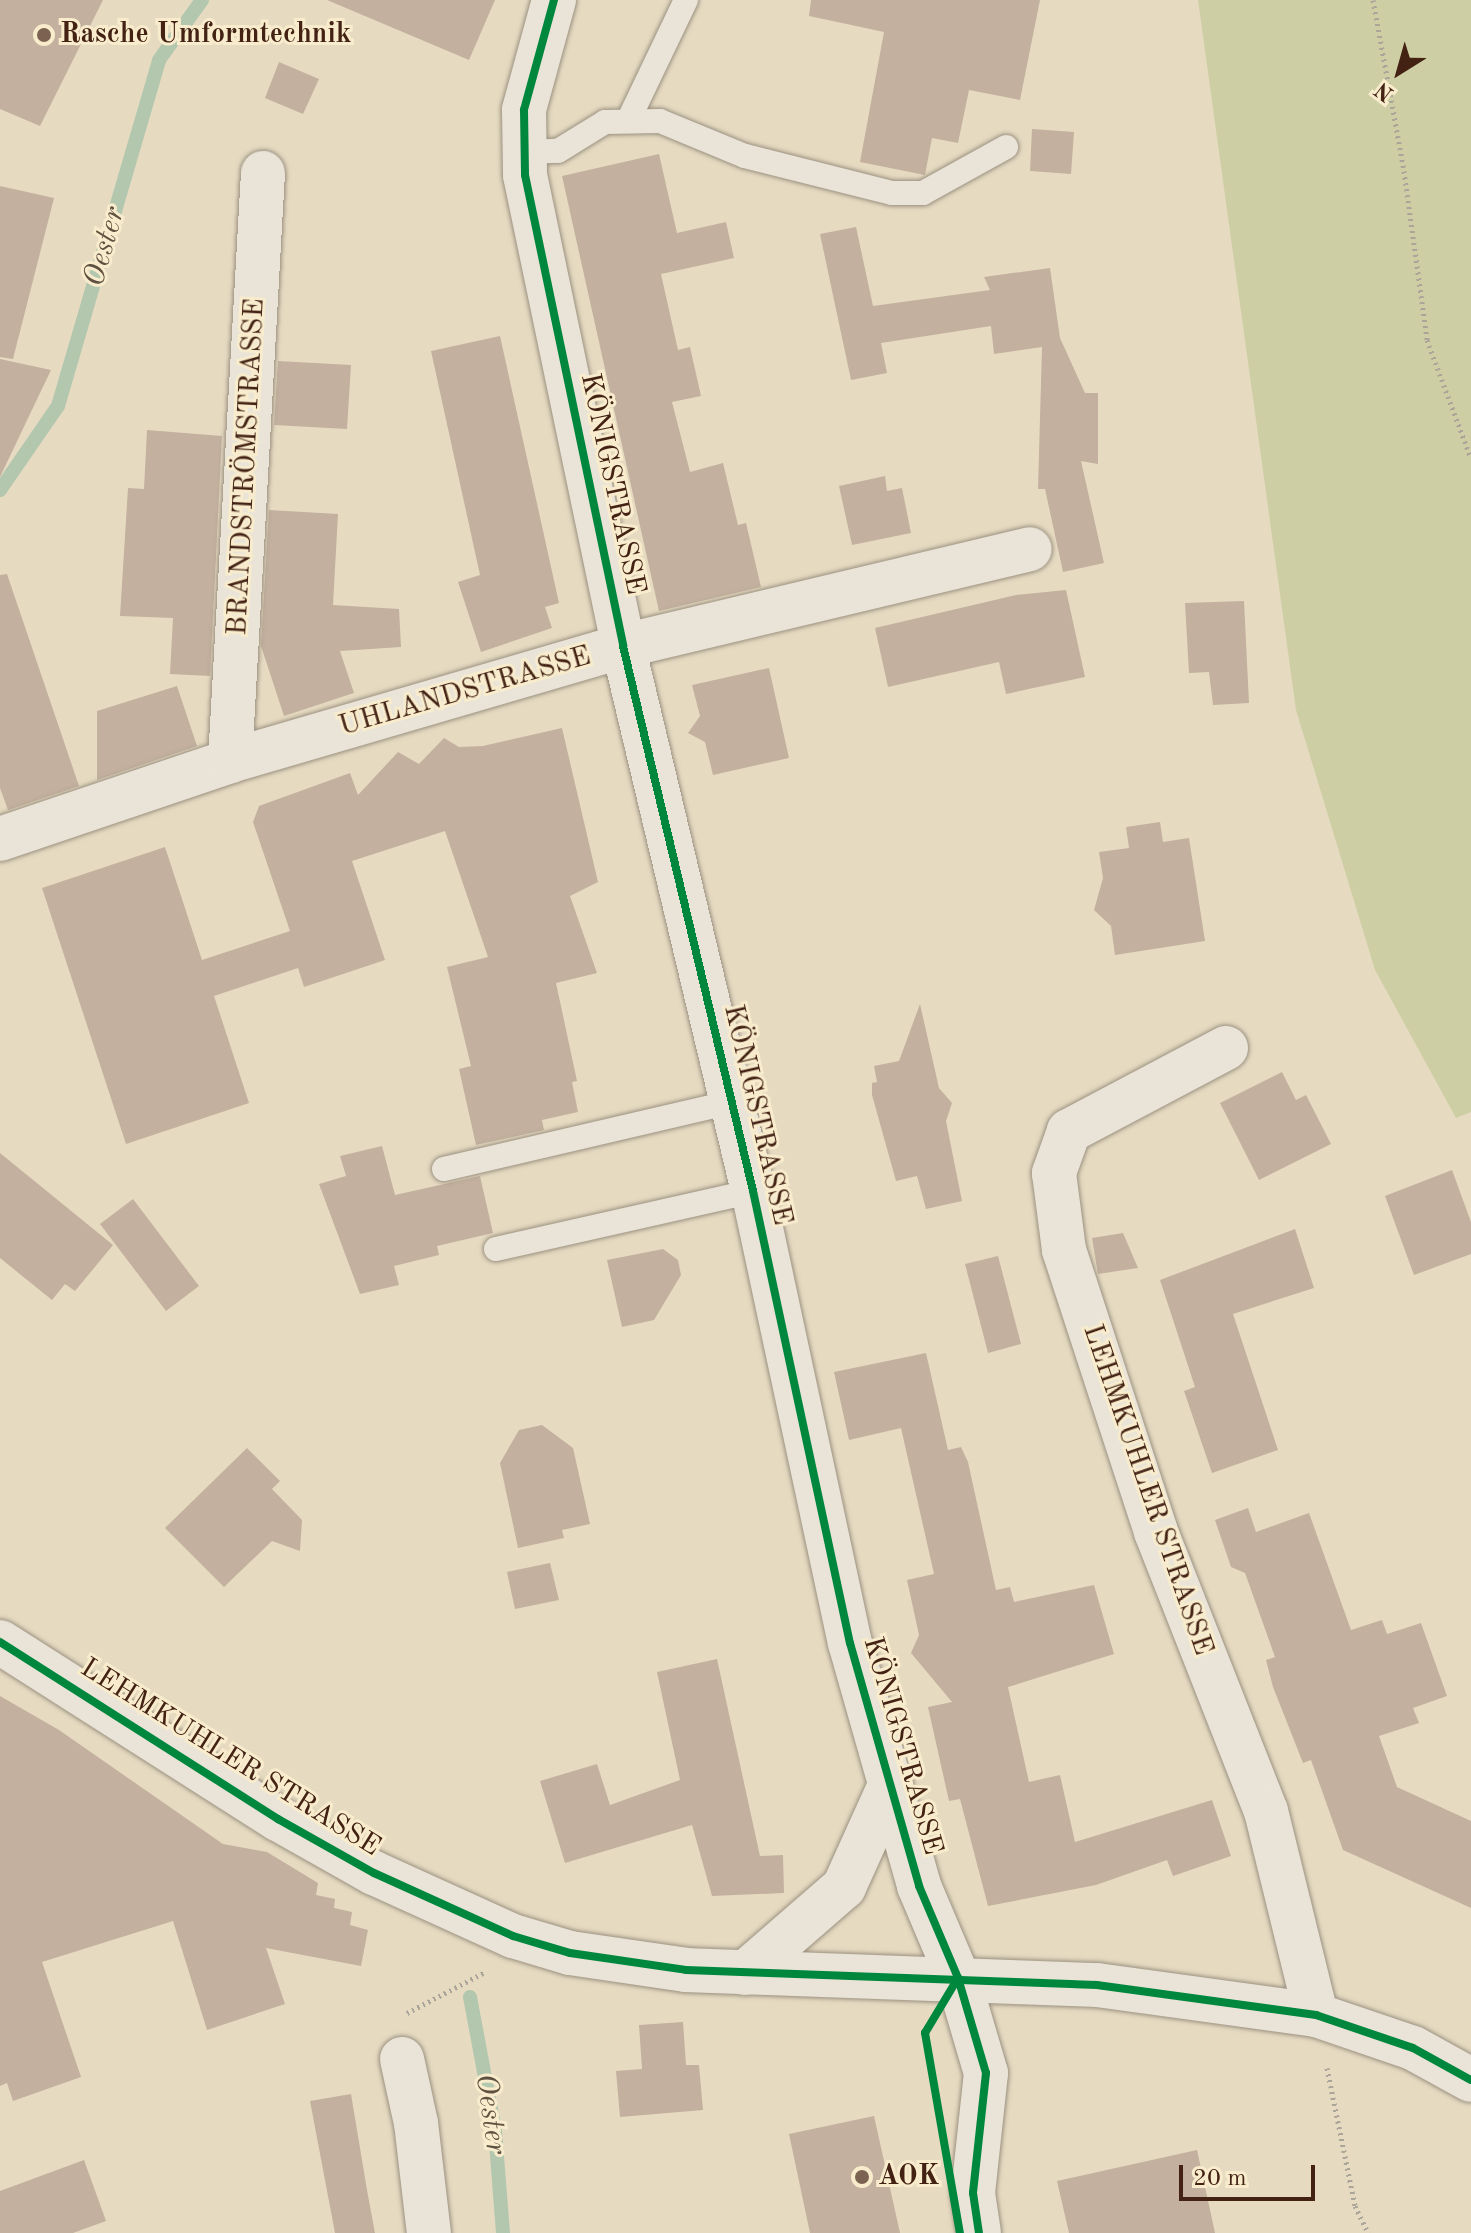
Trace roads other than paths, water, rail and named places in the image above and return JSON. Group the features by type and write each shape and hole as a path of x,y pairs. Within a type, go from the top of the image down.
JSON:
{"street":[{"name":"KÖNIGSTRASSE","path":"554,0 524,110 525,175 623,646 753,1191 850,1643 919,1886 958,1978 986,2073 973,2193 979,2233"},
{"name":"BRANDSTRÖMSTRASSE","path":"230,761 263,173"},
{"name":"UHLANDSTRASSE","path":"0,839 230,761 623,646 1030,549"},
{"name":"LEHMKUHLER STRASSE","path":"1226,1048 1069,1131 1054,1173 1064,1250 1156,1532 1266,1811 1316,2015"},
{"name":"LEHMKUHLER STRASSE","path":"0,1642 278,1819 374,1873 513,1936 617,1960 745,1973 1097,1985 1316,2015 1413,2048 1471,2080"},
{"name":"KÖNIGSTRASSE","path":"745,1973 844,1887 890,1785"},
{"path":"402,2059 416,2123 429,2233"}],"lane":[{"path":"628,121 686,0"},
{"path":"525,152 558,151 605,122 660,121 745,156 892,193 923,193 1006,147"},
{"path":"444,1169 732,1102"},
{"path":"496,1249 753,1191"}],"waterway":[{"name":"Oester","path":"0,490 58,406 159,60 202,0"},
{"name":"Oester","path":"470,1997 495,2131 503,2233"}],"place":[{"name":"Rasche Umformtechnik","path":"44,35"},
{"name":"AOK","path":"862,2177"}]}
